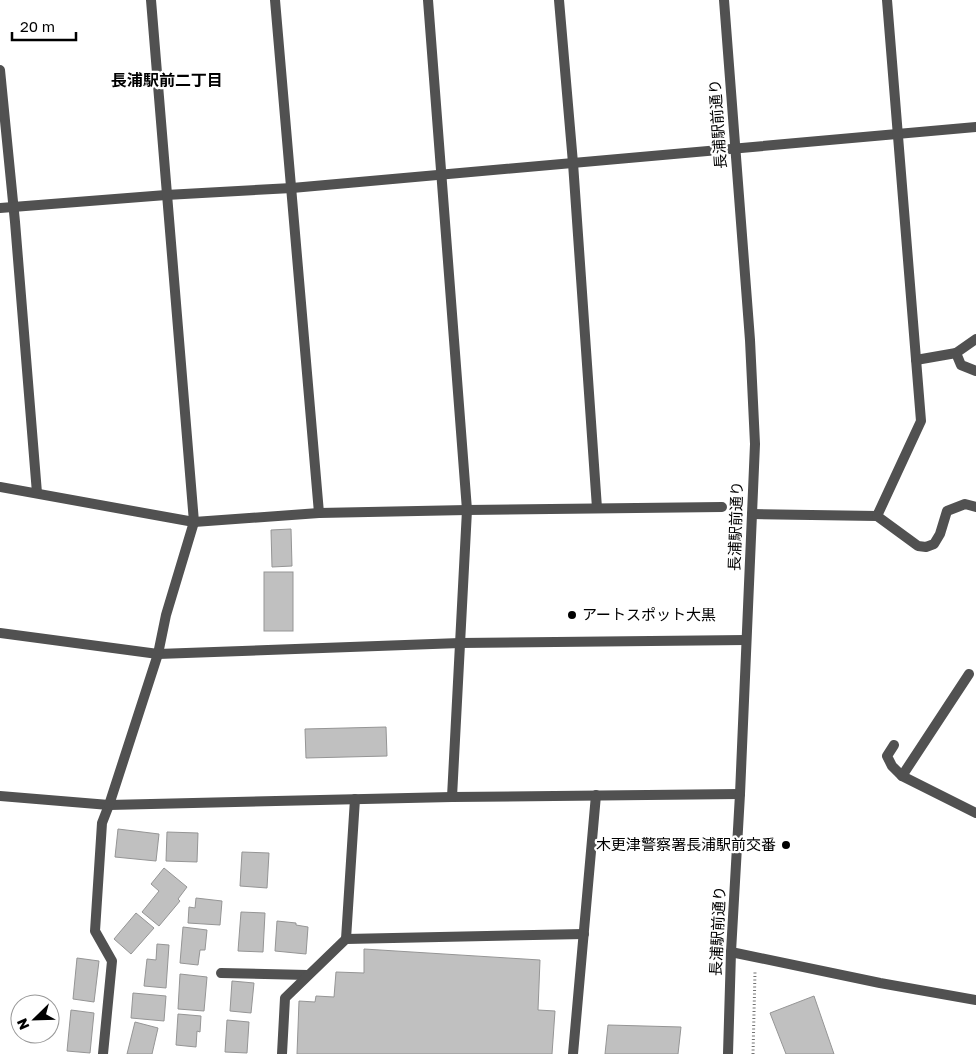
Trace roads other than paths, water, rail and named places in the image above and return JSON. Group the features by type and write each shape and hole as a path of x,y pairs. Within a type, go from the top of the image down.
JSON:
{"street":[{"path":"103,1054 112,961 95,930 102,823 158,654 166,615 194,522 150,0"},
{"path":"275,0 320,513"},
{"path":"428,0 467,510 452,797"},
{"path":"559,0 573,162 597,508"},
{"name":"長浦駅前通り","path":"724,0 750,340 754,444 728,1054"},
{"path":"877,516 921,421 886,0"},
{"path":"0,70 1,95 14,206 37,493"},
{"path":"0,208 166,195 292,188 976,127"},
{"path":"916,360 956,353 976,339"},
{"path":"956,353 961,365 976,371"},
{"path":"0,487 194,522 320,513 722,507"},
{"path":"752,514 877,516 918,546 926,547 934,544 940,534 947,511 965,504 976,507"},
{"path":"0,633 158,654 460,643 746,640"},
{"path":"902,776 969,674"},
{"path":"894,745 887,756 892,766 902,776 976,814"},
{"path":"0,796 109,804 452,797 740,794"},
{"path":"573,1054 596,796"},
{"path":"282,1054 285,998 346,938 355,799"},
{"path":"346,938 584,934"},
{"path":"731,952 880,983 976,1000"},
{"path":"221,973 308,975"}],"place":[{"name":"アートスポット大黒","path":"572,615"},
{"name":"木更津警察署長浦駅前交番","path":"786,845"}],"district":[{"name":"長浦駅前二丁目","path":"167,80"}]}
